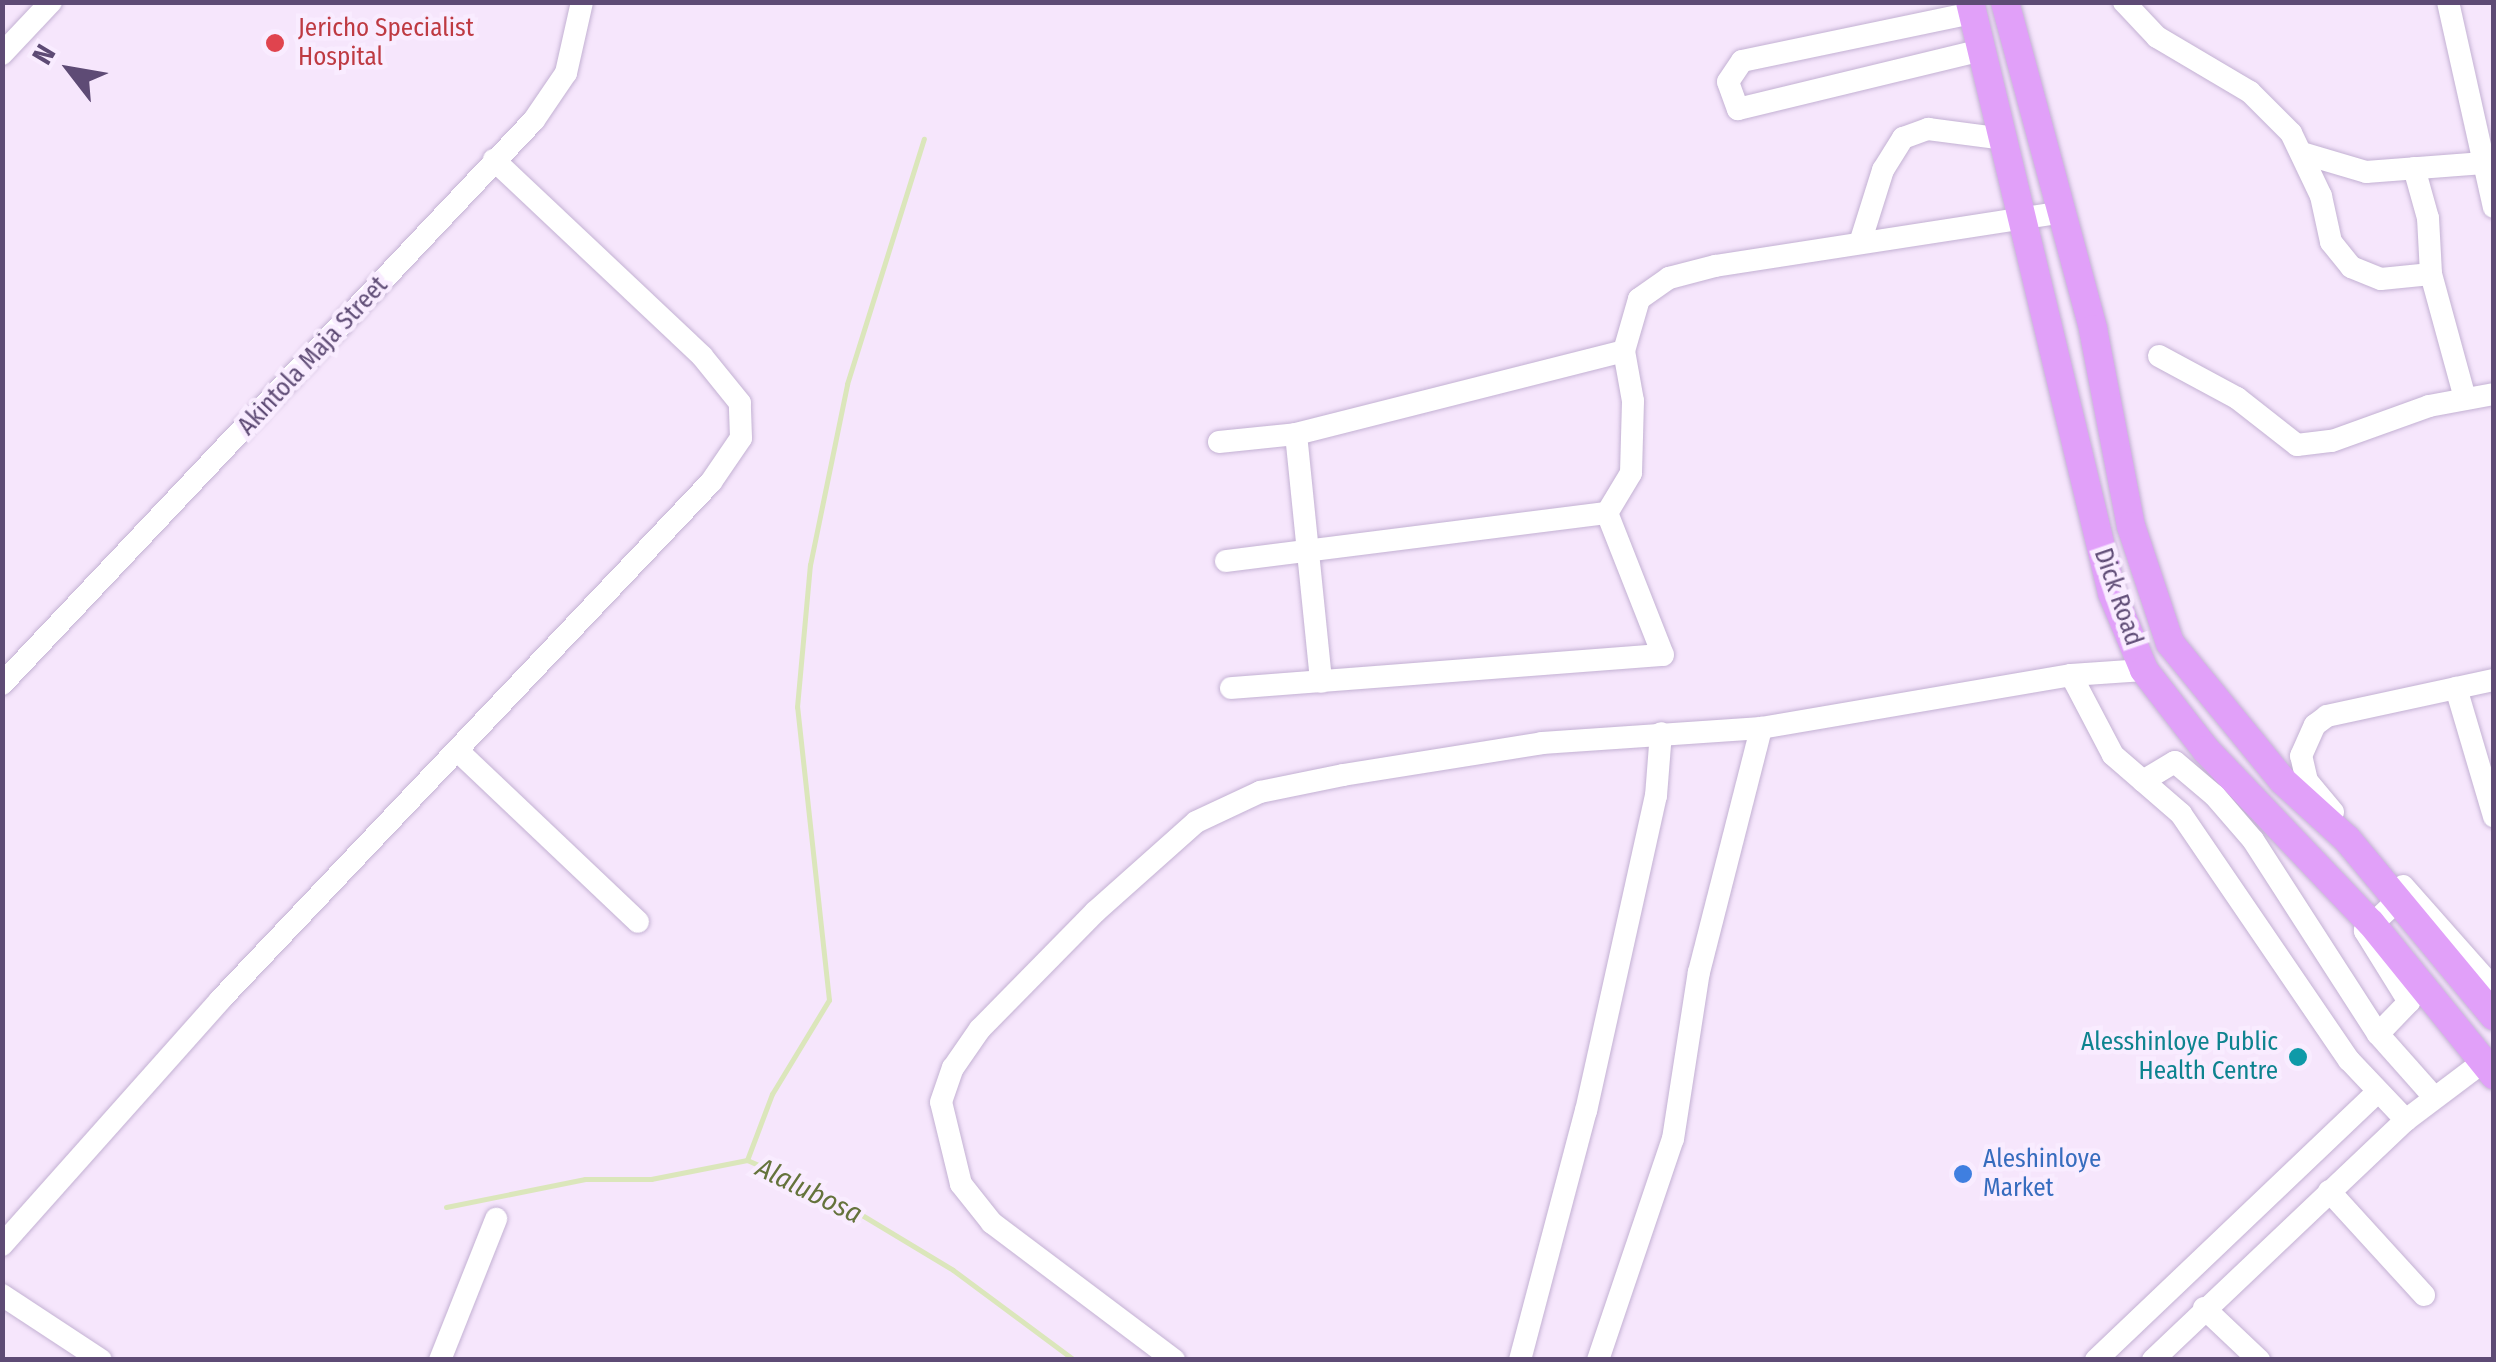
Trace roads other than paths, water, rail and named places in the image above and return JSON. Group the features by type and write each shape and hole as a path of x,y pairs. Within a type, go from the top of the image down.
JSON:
{"main road":[{"name":"Dick Road","path":"2005,2 2063,212 2130,526 2170,643 2283,781 2347,839 2494,1016"},
{"name":"Dick Road","path":"1971,8 2112,593 2144,670 2206,750 2371,922 2488,1068"}],"street":[{"path":"2,54 51,2"},
{"name":"Akintola Maja Street","path":"2,684 534,120 566,72 582,2"},
{"path":"2124,2 2157,37 2250,92 2302,153 2331,242 2350,267 2380,280 2431,274"},
{"path":"2448,2 2494,206"},
{"path":"1971,8 1742,61 1728,82 1738,109 1982,50"},
{"path":"1860,243 1883,170 1903,138 1928,128 2005,139"},
{"path":"2302,153 2366,172 2484,163"},
{"path":"2,1244 220,1000 711,482 744,424 740,403 702,356 494,160"},
{"path":"2414,168 2428,218 2431,274 2465,398"},
{"path":"1607,513 1632,473 1633,401 1624,351 1639,299 1669,278 1860,243 2025,222 2063,212"},
{"path":"1219,442 1296,434 1624,351"},
{"path":"2159,356 2237,398 2296,445 2332,441 2393,415 2494,394"},
{"path":"1296,434 1312,552 1321,682"},
{"path":"1226,561 1607,513"},
{"path":"1232,688 1664,655 1607,513"},
{"path":"1174,1360 992,1223 961,1184 941,1102 980,1029 1095,912 1226,804 1343,774 1542,743 1761,728 2071,675 2144,670"},
{"path":"2071,675 2101,739 2181,814 2375,1094 2406,1120"},
{"path":"2494,680 2328,716 2315,725 2300,756 2307,781 2323,802 2494,988"},
{"path":"2456,688 2494,816"},
{"path":"1598,1360 1630,1253 1664,1176 1699,972 1761,728"},
{"path":"1520,1360 1586,1112 1656,796 1661,733"},
{"path":"458,750 638,922"},
{"path":"2143,781 2175,762 2215,796 2270,866 2378,1034 2434,1097"},
{"path":"2378,1034 2409,1002 2365,931 2398,900"},
{"path":"2153,1360 2406,1120 2434,1097 2488,1068"},
{"path":"2096,1360 2375,1094"},
{"path":"2328,1192 2424,1294"},
{"path":"440,1360 496,1219"},
{"path":"2,1295 101,1360"},
{"path":"2204,1308 2259,1360"}],"waterway":[{"path":"747,1160 772,1094 829,1000 797,707 810,565 847,384 924,139"},
{"name":"Alalubosa","path":"446,1207 585,1179 651,1179 747,1160 837,1200 953,1270 1074,1360"}],"place":[{"name":"Jericho Specialist Hospital","path":"275,43"},
{"name":"Alesshinloye Public Health Centre","path":"2298,1057"},
{"name":"Aleshinloye Market","path":"1963,1174"}]}
